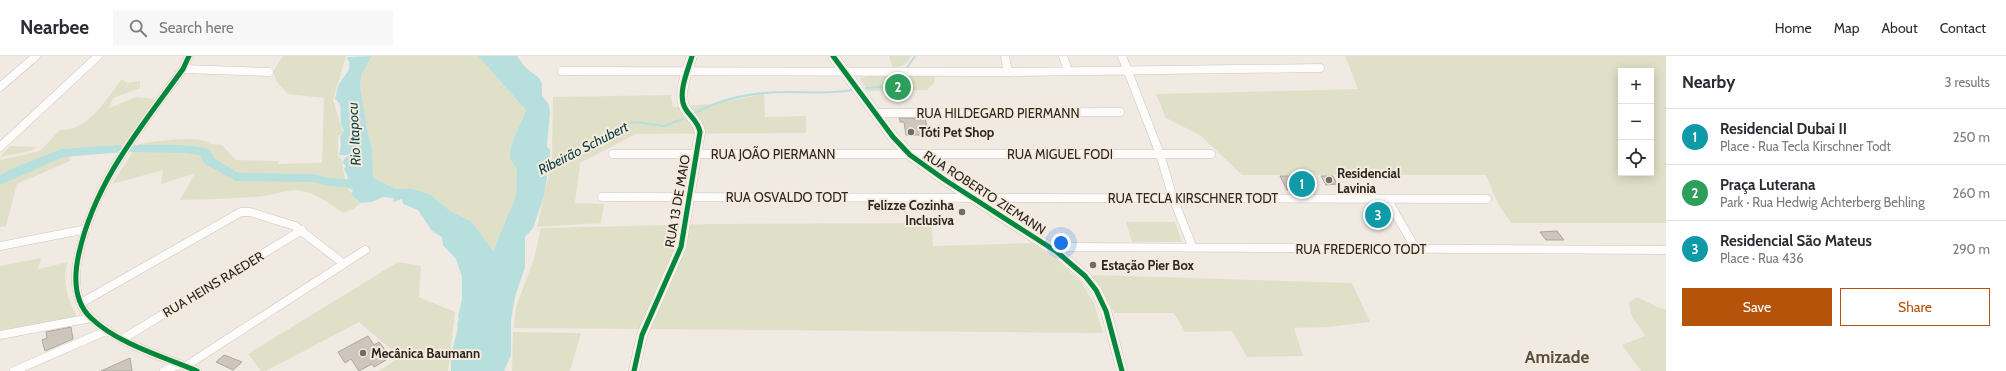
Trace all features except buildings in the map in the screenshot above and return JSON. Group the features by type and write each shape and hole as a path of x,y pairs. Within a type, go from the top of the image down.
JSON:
{"main road":[{"name":"RUA 13 DE MAIO","path":"634,371 642,335 681,247 697,154 699,126 696,120 686,110 683,101 692,56"},
{"name":"RUA ROBERTO ZIEMANN","path":"833,56 893,137 910,154 971,197 1057,252 1085,276 1100,297 1110,326 1122,371"}],"street":[{"path":"0,87 36,56"},
{"path":"0,147 98,56"},
{"path":"189,56 184,69 105,182 96,201 79,254 75,280 81,303 91,318 108,330 197,371"},
{"path":"1004,56 1008,72"},
{"path":"1063,56 1068,71"},
{"path":"1122,56 1160,154 1173,198 1193,248"},
{"path":"562,71 1008,72 1320,68"},
{"path":"184,69 269,72"},
{"name":"RUA HILDEGARD PIERMANN","path":"876,113 1120,112"},
{"name":"RUA JOÃO PIERMANN","path":"613,154 910,154"},
{"name":"RUA MIGUEL FODI","path":"910,154 1211,154"},
{"name":"RUA OSVALDO TODT","path":"602,197 971,197"},
{"name":"RUA TECLA KIRSCHNER TODT","path":"971,197 1487,199"},
{"path":"1387,199 1416,249"},
{"path":"81,303 242,212 250,212 286,223 302,230 344,264"},
{"path":"0,246 87,229"},
{"name":"RUA HEINS RAEDER","path":"124,338 302,230"},
{"name":"RUA FREDERICO TODT","path":"1057,252 1066,247 1666,250"},
{"path":"164,371 183,365 364,250"},
{"path":"0,335 91,318"},
{"path":"14,371 108,330"}],"green space":[{"path":"283,56 346,56 333,100 343,132 338,137 338,156 342,160 346,184 351,194 360,204 343,213 319,197 308,192 297,190 253,197 180,200 195,173 161,184 163,170 112,184 138,144 165,140 187,139 222,145 236,160 279,161 278,164 322,163 324,98 288,94 277,82 273,72"},
{"path":"372,56 478,56 526,110 513,141 510,153 510,159 517,168 516,196 493,251 472,222 450,211 430,194 413,189 396,189 373,178 372,147 368,134 360,85 362,73"},
{"path":"889,56 911,56 904,65 893,68"},
{"path":"1345,56 1666,56 1666,223 1511,223 1498,204 1486,175 1242,175 1200,135 1166,118 1156,94 1358,89"},
{"path":"935,75 934,83 927,90 868,91 860,79 867,76"},
{"path":"122,79 127,83 140,81 140,88 113,98 109,108 136,97 156,99 120,149 69,153 70,161 17,184 6,226 0,227 0,160 40,151 60,130 70,129 88,120 103,104"},
{"path":"764,94 765,117 806,116 806,133 636,134 580,163 575,203 604,204 601,223 537,227 552,160 553,97 671,95 673,107 711,104"},
{"path":"10,146 37,147 30,151 0,157"},
{"path":"1126,222 1175,222 1182,242 1132,242"},
{"path":"931,223 933,246 1032,243 1055,258 1082,283 1094,303 1103,333 514,328 516,307 534,259 541,228 711,224"},
{"path":"41,258 38,269 68,262 65,276 66,290 77,317 0,331 0,266"},
{"path":"398,262 421,266 419,297 455,312 448,371 379,371 400,357 359,322 266,371 261,371 248,354"},
{"path":"1092,275 1352,283 1370,322 1328,327 1294,328 1303,356 1247,357 1232,331 1185,332 1174,313 1114,313"},
{"path":"1637,297 1659,308 1666,309 1666,371 1641,371 1622,345 1645,336 1631,314 1629,302"},
{"path":"513,332 581,333 570,371 512,371"}],"water":[{"name":"Rio Itapocu","path":"372,56 362,73 360,85 368,134 372,147 373,178 396,189 413,189 430,194 450,211 472,222 493,251 516,196 517,169 510,159 510,153 513,141 526,110 478,56 517,56 526,68 539,78 542,84 542,95 549,105 550,113 547,147 550,149 550,159 547,168 543,173 546,174 547,177 544,196 533,228 525,237 525,267 515,297 511,320 511,355 504,371 451,371 451,354 458,328 458,316 462,300 462,277 456,259 443,245 442,237 432,231 418,210 403,204 402,199 393,202 394,198 383,197 372,202 360,203 351,194 353,190 346,187 348,177 344,169 346,166 343,163 344,159 349,155 339,155 341,145 340,137 344,130 341,122 340,105 335,99 340,83 349,69 348,57"}],"waterway":[{"name":"Ribeirão Schubert","path":"907,68 915,56"},
{"name":"Ribeirão Schubert","path":"866,88 896,86 907,79"},
{"name":"Ribeirão Schubert","path":"697,112 730,99 753,94 853,90"},
{"name":"Ribeirão Schubert","path":"547,165 588,148 617,133 621,126 625,124 636,122 664,126 683,119"},
{"path":"0,181 13,173 36,165 61,153 120,149"},
{"path":"134,149 185,149 205,152 209,161 236,177 314,178 328,182 358,184"}],"cycle path":[{"path":"189,56 183,69 119,158 96,198 84,233 75,279 76,289 82,305 91,318 100,326 126,340 197,371"},
{"path":"634,371 642,335 681,247 700,132 698,124 686,110 683,101 685,81 692,56"},
{"path":"833,56 893,137 910,155 945,180 1057,252 1085,276 1096,290 1106,311 1122,371"}],"place":[{"name":"Praça Luterana","path":"898,87"},
{"name":"Tóti Pet Shop","path":"911,132"},
{"name":"Residencial Lavinia","path":"1329,180"},
{"name":"Residencial Dubai II","path":"1302,184"},
{"name":"Felizze Cozinha Inclusiva","path":"962,212"},
{"name":"Residencial São Mateus","path":"1378,215"},
{"name":"Estação Pier Box","path":"1093,265"},
{"name":"Mecânica Baumann","path":"363,353"}],"district":[{"name":"Amizade","path":"1557,357"}]}
